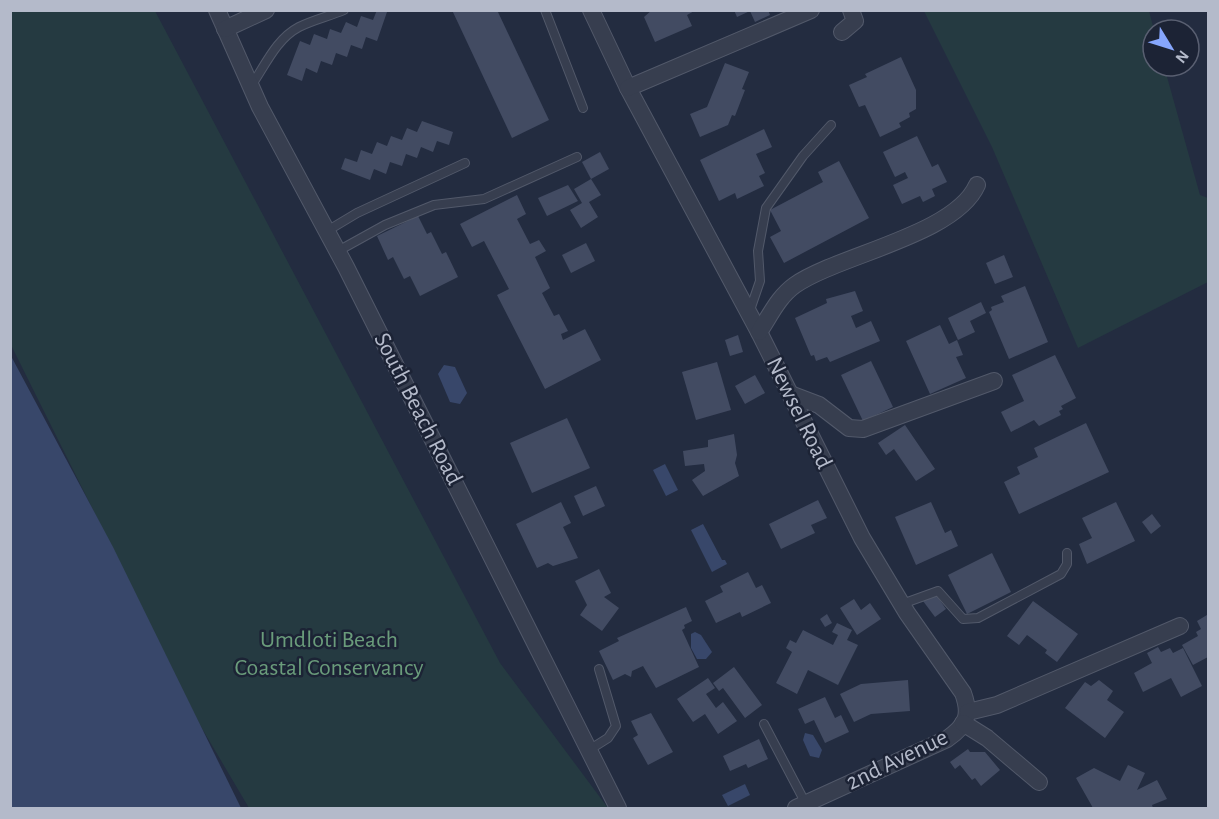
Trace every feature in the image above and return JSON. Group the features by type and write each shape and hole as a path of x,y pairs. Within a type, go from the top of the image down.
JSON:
{"street":[{"name":"South Beach Road","path":"217,10 250,86 338,251 618,808"},
{"path":"225,29 266,10"},
{"name":"Newsel Road","path":"591,10 628,88 759,332 862,538 902,604 963,693 966,718"},
{"path":"628,88 811,10"},
{"path":"842,32 855,21 851,10"},
{"path":"759,332 781,298 793,286 940,219 962,206 976,185"},
{"path":"790,394 819,405 849,428 863,429 994,381"},
{"path":"1040,782 966,718 1180,626"},
{"name":"2nd Avenue","path":"801,806 947,739 966,718"}],"lane":[{"path":"250,86 275,48 290,33 299,26 344,10"},
{"path":"545,10 583,108"},
{"path":"748,314 760,281 758,251 766,208 803,156 831,125"},
{"path":"338,251 385,225 434,205 484,199 577,157"},
{"path":"327,231 357,213 465,163"},
{"path":"902,604 938,591 963,620 978,618 1061,574 1066,564 1067,553"},
{"path":"589,750 608,738 616,726 599,669"},
{"path":"764,724 801,806"}],"green space":[{"name":"Umdloti Beach Coastal Conservancy","path":"11,11 155,11 500,663 608,808 249,808 200,725 11,345"},
{"path":"924,11 1149,11 1151,18 1141,18 1141,78 1167,78 1200,195 1208,198 1208,282 1078,348 992,147"}],"water":[{"path":"11,356 113,547 241,808 11,808"},
{"path":"444,365 455,367 467,393 460,404 450,402 438,374"},
{"path":"665,464 678,490 666,496 653,470"},
{"path":"703,524 722,560 725,560 727,564 712,572 691,530"},
{"path":"695,632 701,635 712,652 706,659 697,659 691,648 691,634"},
{"path":"805,733 813,735 822,750 819,758 810,756 803,740"},
{"path":"745,784 750,795 728,806 722,795"}],"building":[{"path":"377,10 387,12 377,41 366,37 362,49 351,45 347,57 336,53 332,65 321,61 317,73 306,68 302,81 287,75 300,41 310,45 314,34 327,39 330,29 341,33 346,22 357,27 361,16 373,20"},
{"path":"452,10 497,10 549,120 512,138"},
{"path":"652,10 696,10 687,15 692,26 655,42 644,17"},
{"path":"734,10 768,10 770,15 755,22 750,11 737,17"},
{"path":"901,57 916,90 916,109 909,113 910,117 899,123 901,127 880,137 865,105 859,107 849,85 867,77 865,74"},
{"path":"725,63 749,72 742,89 745,90 735,116 732,115 728,125 700,137 690,114 707,107"},
{"path":"422,121 453,132 449,145 437,141 433,152 421,147 417,158 406,154 402,166 390,162 386,174 374,169 370,180 341,169 345,158 357,162 361,150 372,154 377,142 387,146 391,136 402,140 407,128 417,132"},
{"path":"764,129 772,147 756,154 765,173 759,176 764,186 737,199 735,193 719,201 700,160"},
{"path":"917,136 932,167 938,164 947,182 932,189 935,196 923,202 920,196 902,204 893,185 908,178 905,172 895,177 883,152"},
{"path":"600,152 609,169 591,179 582,162"},
{"path":"839,161 869,218 784,263 770,237 781,231 770,210 823,182 818,172"},
{"path":"591,179 601,195 589,202 598,217 581,228 570,210 582,203 574,189"},
{"path":"568,185 578,201 547,216 538,198"},
{"path":"517,195 526,214 517,219 530,244 539,240 546,251 535,257 550,288 542,293 554,316 559,314 568,331 561,334 563,340 585,329 601,360 545,389 497,295 509,289 484,241 472,247 460,224"},
{"path":"418,216 427,234 431,232 442,254 446,252 458,277 420,296 410,276 404,279 393,257 388,260 377,236"},
{"path":"586,243 595,261 571,273 562,255"},
{"path":"1004,255 1013,277 995,284 986,263"},
{"path":"1025,286 1048,342 1009,359 989,312 992,310 991,307 1004,302 1001,296"},
{"path":"855,291 863,311 851,316 856,328 871,321 880,341 830,362 827,357 816,361 814,355 811,356 795,318 827,303 826,299"},
{"path":"981,302 986,313 970,321 975,332 958,340 948,318"},
{"path":"940,325 949,344 957,340 963,355 956,357 966,378 930,394 906,341"},
{"path":"738,335 743,352 730,356 725,340"},
{"path":"1055,355 1076,398 1061,406 1063,409 1059,411 1061,415 1039,426 1034,420 1011,432 1001,412 1024,401 1012,375"},
{"path":"871,361 893,407 863,421 841,375"},
{"path":"717,362 731,410 696,420 682,372"},
{"path":"755,375 765,393 745,404 735,386"},
{"path":"567,418 590,468 532,493 510,443"},
{"path":"1086,423 1109,472 1019,514 1004,482 1020,474 1017,467 1038,457 1034,448"},
{"path":"905,425 935,469 916,481 894,449 886,455 878,443"},
{"path":"734,434 737,455 735,463 739,476 703,496 692,480 705,471 704,464 685,466 683,451 708,447 708,440"},
{"path":"596,486 605,506 583,516 574,496"},
{"path":"818,500 827,518 811,525 815,533 781,549 769,524"},
{"path":"561,502 571,523 563,527 578,558 553,566 548,563 537,568 516,524"},
{"path":"931,502 945,533 951,530 958,546 916,565 895,517"},
{"path":"1116,502 1135,541 1087,564 1079,544 1092,538 1082,518"},
{"path":"1152,514 1161,526 1151,534 1142,522"},
{"path":"992,553 1011,592 967,614 948,575"},
{"path":"599,569 611,593 604,597 619,608 602,631 580,615 587,605 575,581"},
{"path":"748,572 756,588 762,585 771,603 742,617 740,612 716,623 705,601 723,592 720,586"},
{"path":"935,593 946,609 935,617 923,601"},
{"path":"854,599 861,610 870,603 881,619 857,635 840,608"},
{"path":"1033,601 1078,634 1057,662 1045,653 1047,650 1027,635 1019,645 1007,636"},
{"path":"686,607 692,621 684,625 685,628 682,630 699,667 656,688 643,666 632,671 631,677 625,674 613,680 599,651 619,641 617,638"},
{"path":"827,614 832,623 825,627 820,619"},
{"path":"1207,615 1208,657 1193,665 1182,645 1198,636 1196,632 1201,629 1197,621"},
{"path":"837,623 852,630 847,640 858,645 838,685 808,670 797,694 776,683 792,652 786,648 790,640 796,643 803,630 833,645 838,635 832,632"},
{"path":"1158,647 1161,652 1170,648 1173,653 1183,648 1202,686 1181,697 1171,678 1143,692 1134,673 1152,663 1147,653"},
{"path":"734,667 762,705 745,718 723,688 719,691 713,683"},
{"path":"708,678 715,688 706,694 716,708 723,702 737,721 718,734 705,714 693,722 677,699"},
{"path":"908,680 910,711 871,714 854,722 840,694 861,684"},
{"path":"1099,680 1113,691 1107,700 1124,712 1105,738 1065,708 1085,682 1091,686"},
{"path":"825,697 835,718 841,715 849,732 825,743 814,720 805,724 798,709"},
{"path":"651,713 673,752 648,765 633,738 638,735 631,721"},
{"path":"759,739 768,759 748,768 746,764 730,771 723,756"},
{"path":"968,749 970,752 985,752 1000,770 981,786 975,778 972,780 960,765 955,769 950,762"},
{"path":"1128,765 1145,773 1137,790 1157,780 1167,799 1152,805 1153,808 1093,808 1076,778 1094,768 1120,781"}]}
